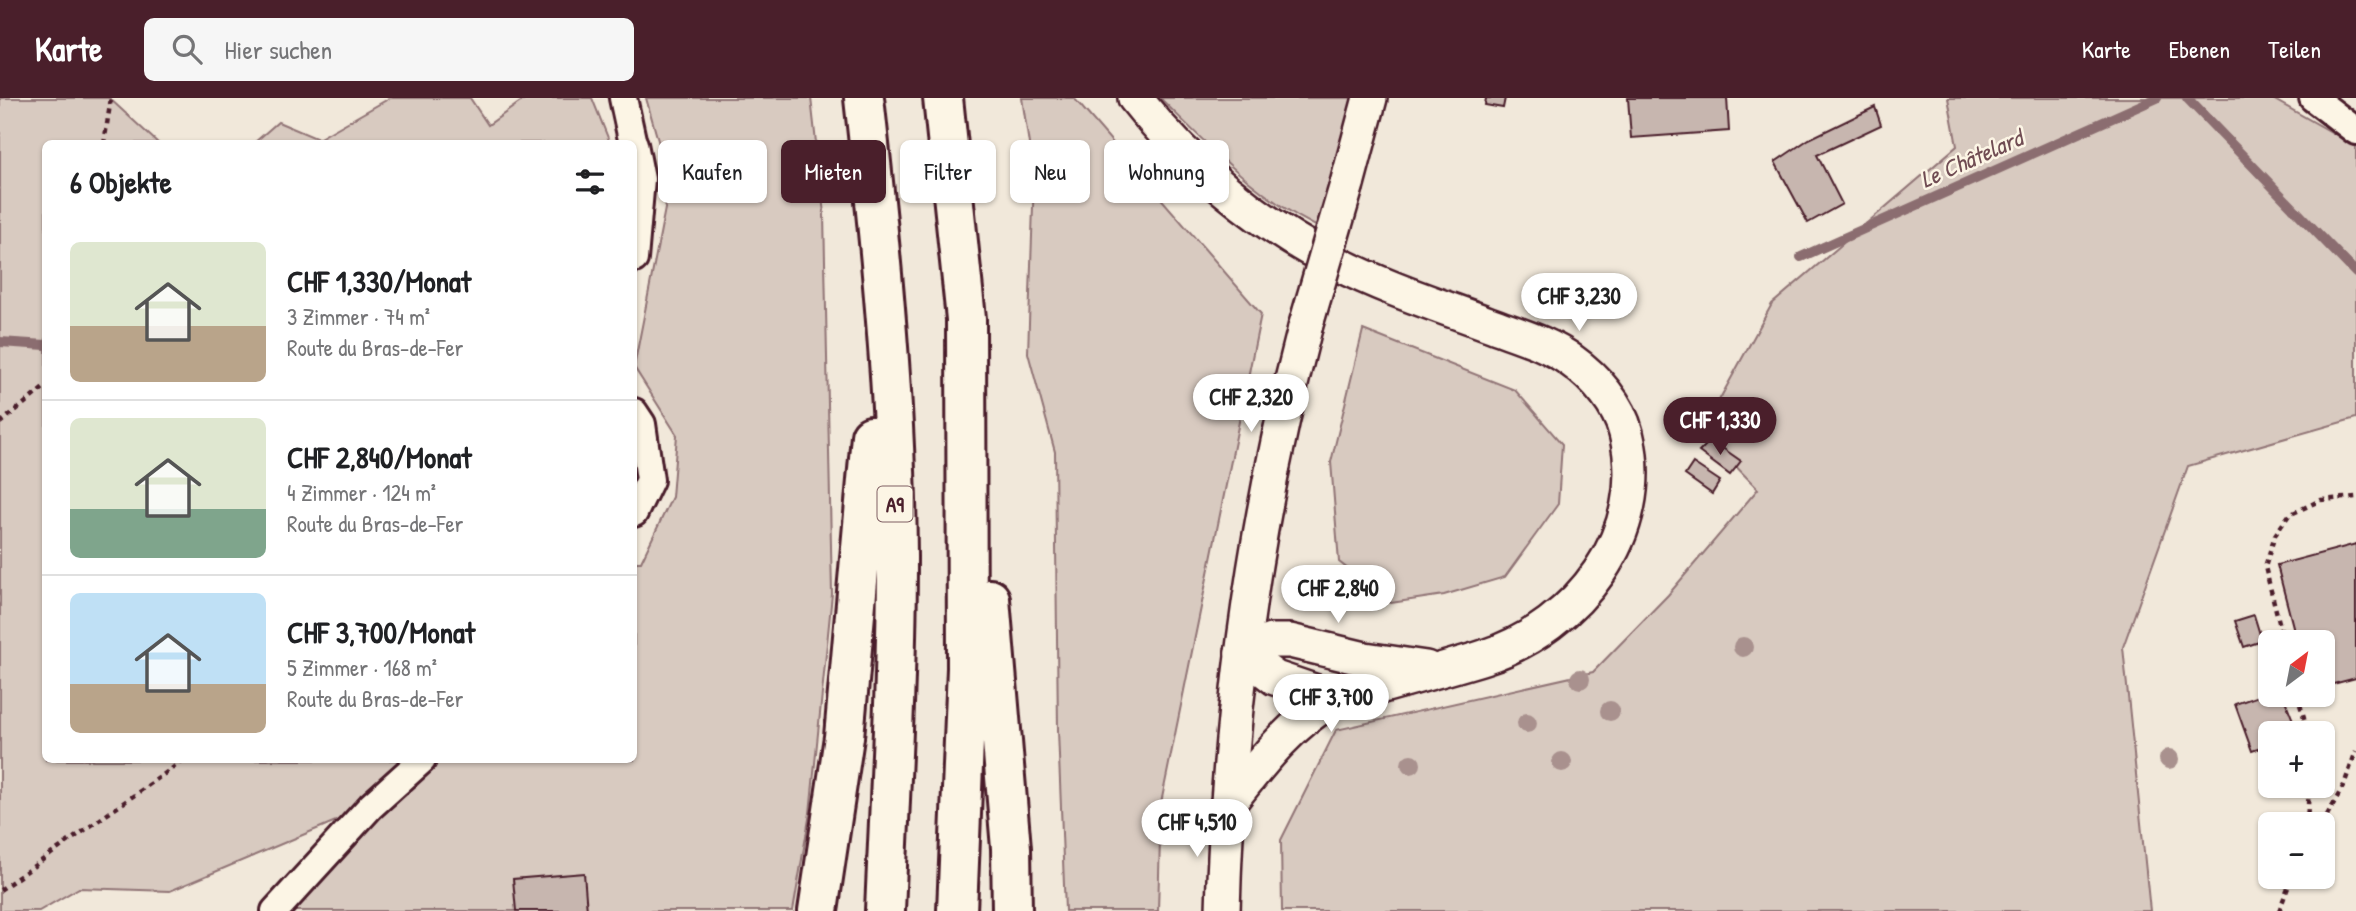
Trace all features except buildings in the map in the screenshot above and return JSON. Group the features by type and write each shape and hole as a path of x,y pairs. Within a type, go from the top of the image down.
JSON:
{"highway":[{"name":"A9","path":"864,98 883,270 890,368 897,556 894,709 885,911"},
{"path":"943,98 966,320 1011,848 1012,911"},
{"path":"818,911 845,737 865,527 883,270"},
{"path":"957,911 967,668 966,320"}],"street":[{"path":"623,98 632,140"},
{"path":"1135,98 1178,147 1266,220 1356,272 1545,345 1573,362 1590,377 1618,411 1630,451 1631,489 1625,525 1602,569 1556,618 1516,644 1443,670 1334,698 1296,725 1277,744 1225,808"},
{"path":"1223,911 1225,808 1242,653 1276,446 1305,328 1370,98"},
{"path":"2313,98 2356,131"},
{"path":"637,161 641,178 637,224"},
{"path":"637,416 642,424 650,480 637,507"},
{"path":"1242,653 1271,641 1290,641 1365,659 1443,670"},
{"path":"1242,653 1275,678 1334,698"},
{"path":"275,911 371,806 419,763"}],"path":[{"path":"105,140 111,98"},
{"path":"0,423 42,389"},
{"path":"2281,630 2264,567 2275,536 2289,516 2321,499 2356,497"},
{"path":"2329,812 2344,785 2356,751"},
{"path":"0,890 180,763"},
{"path":"2279,911 2287,889"}],"shaded area":[{"path":"0,98 109,98 155,140 42,140 42,763 637,763 637,562 641,562 672,497 677,435 637,372 637,352 666,203 767,203 767,140 658,140 646,98 811,98 816,140 781,140 781,203 823,203 832,594 810,813 793,911 275,911 369,807 170,891 79,888 39,911 0,911"},
{"path":"390,98 470,98 488,125 526,98 592,98 609,140 257,140 278,122 318,139"},
{"path":"1022,98 1074,98 1110,140 1104,140 1104,203 1165,203 1261,314 1161,803 1158,911 1065,911 1058,730 1055,452 1028,353 1033,203 1090,203 1090,140 1028,140"},
{"path":"1160,98 1370,98 1331,233 1283,207 1229,164 1229,140 1203,140"},
{"path":"1948,98 2271,98 2356,146 2356,418 2188,466 2123,647 2150,911 1282,911 1281,840 1336,730 1593,672 1668,595 1758,489 1718,448 1717,404 1772,304 1957,146"},
{"path":"1363,330 1515,390 1562,444 1558,504 1505,577 1444,595 1391,603 1339,562 1331,462"}],"waterway":[{"name":"Le Châtelard","path":"1801,257 2157,98"},
{"name":"Le Châtelard","path":"2187,98 2356,273"},
{"name":"Le Châtelard","path":"0,342 42,345"}]}
